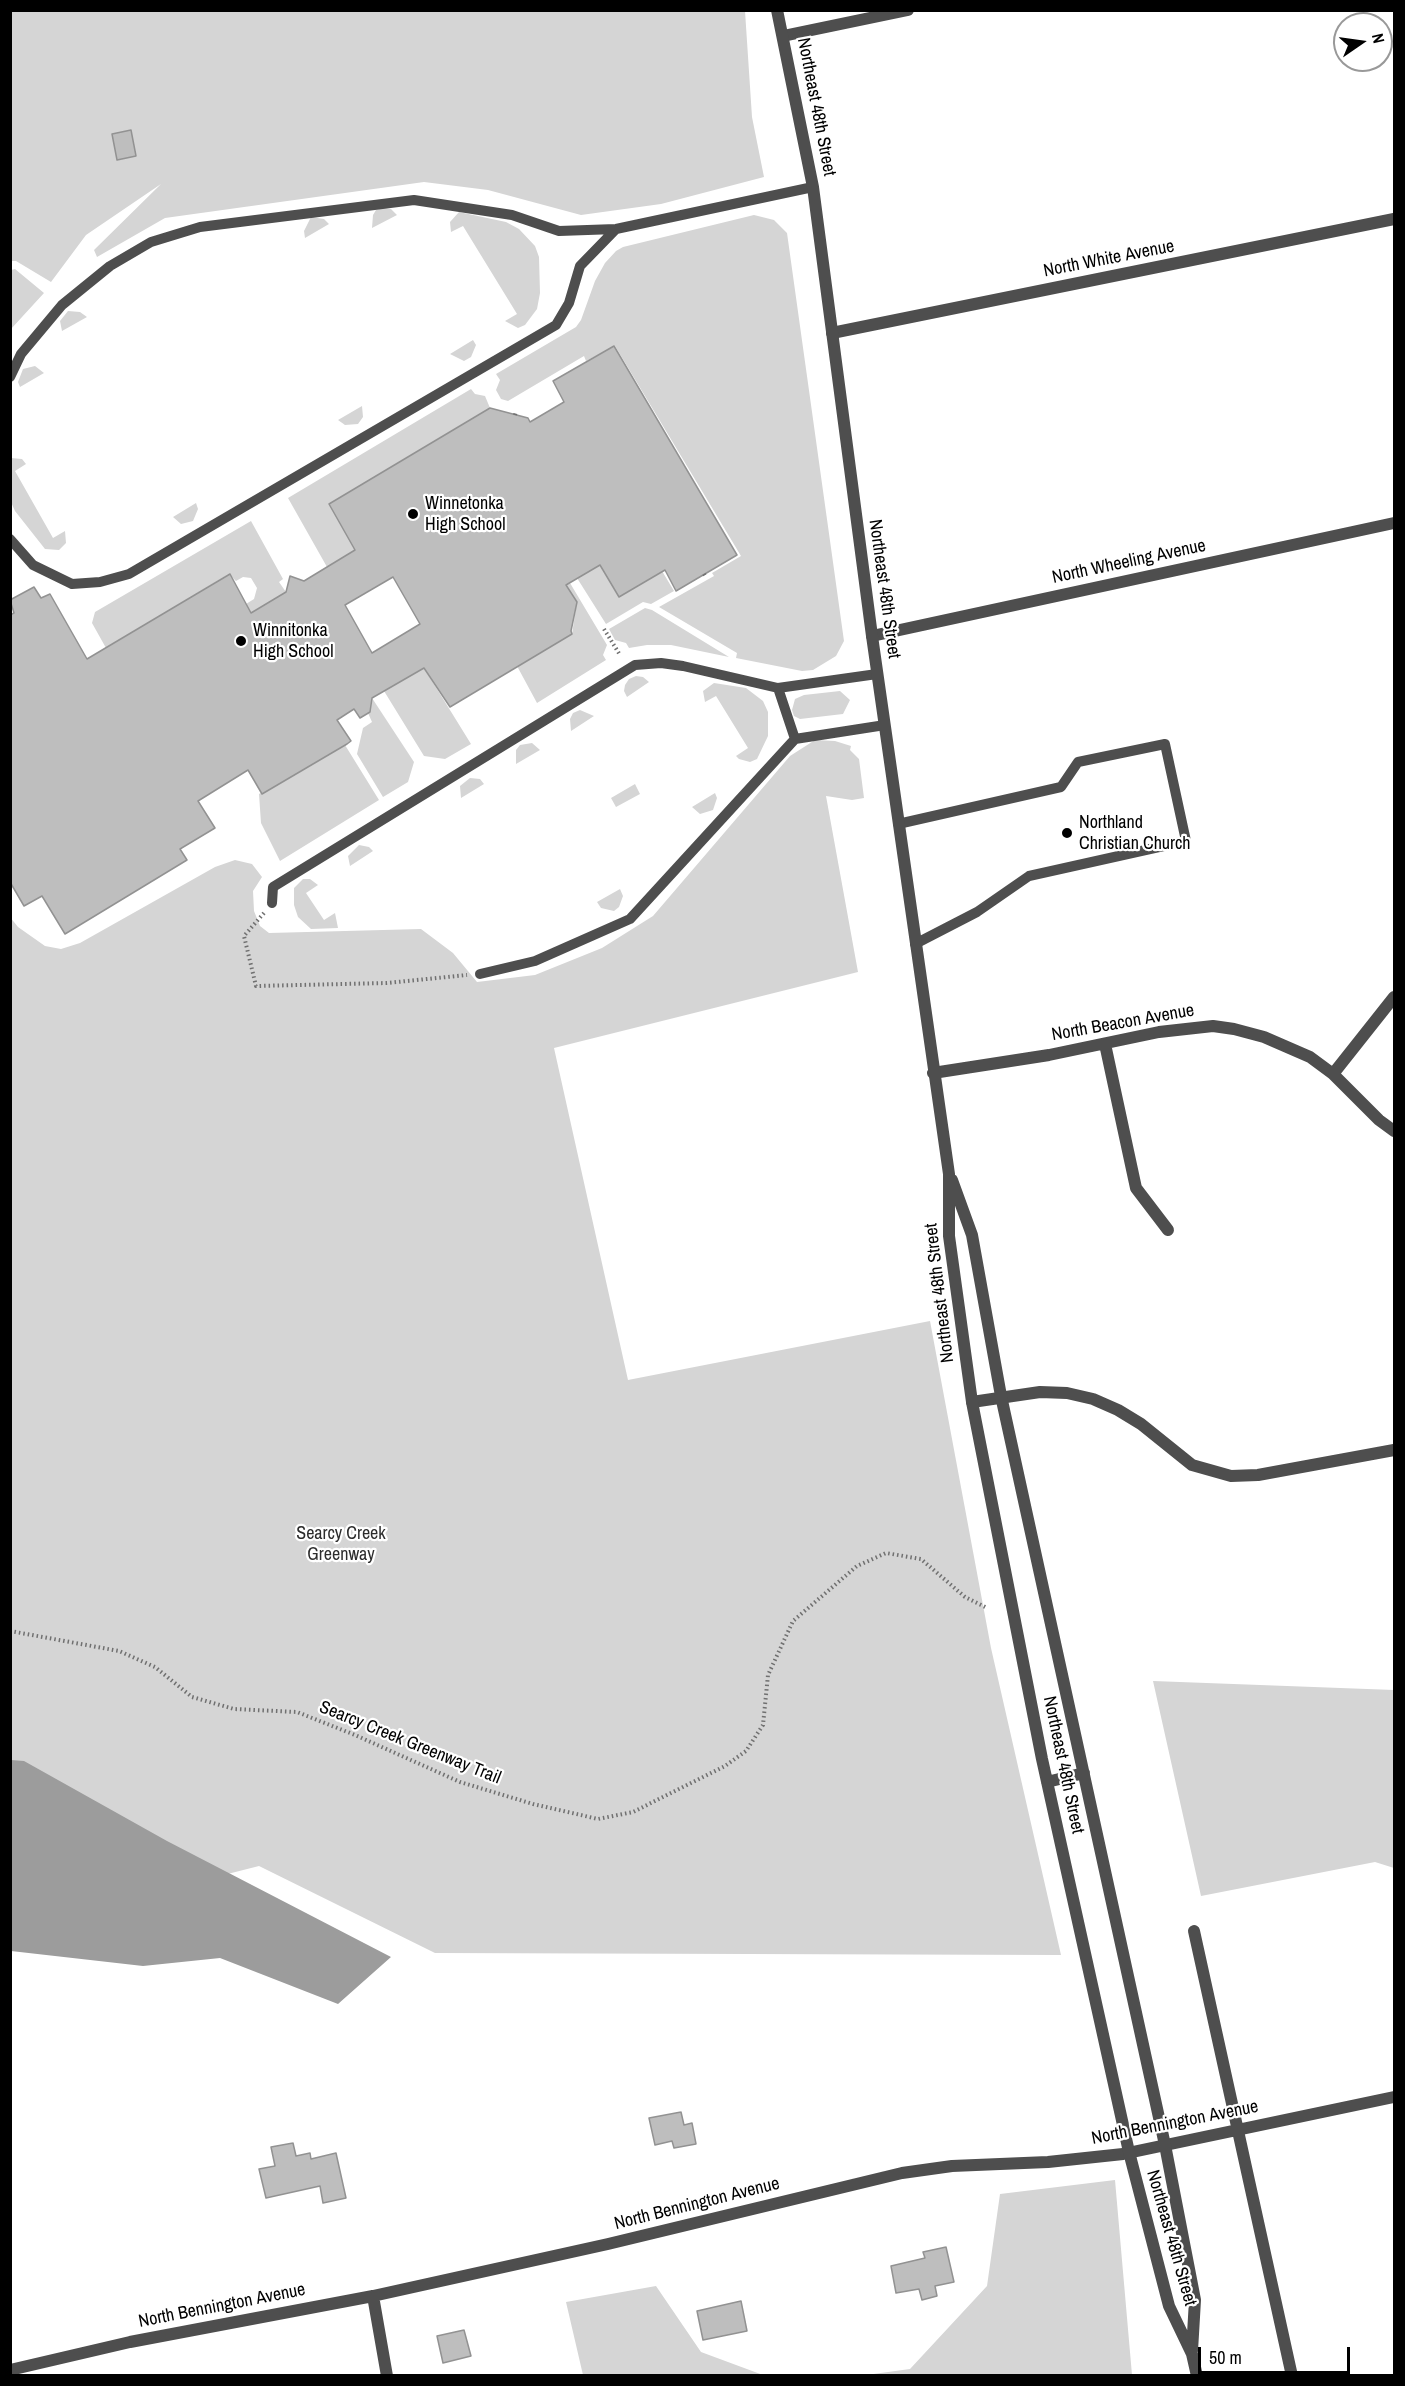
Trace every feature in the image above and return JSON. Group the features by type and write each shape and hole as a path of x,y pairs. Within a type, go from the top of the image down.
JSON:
{"street":[{"name":"Northeast 48th Street","path":"777,10 813,187 872,636 949,1173 949,1236 972,1402 1047,1782 1129,2152 1169,2306 1192,2354 1197,2376"},
{"path":"783,36 908,10"},
{"name":"North White Avenue","path":"832,333 1395,219"},
{"name":"North Wheeling Avenue","path":"872,636 1395,523"},
{"path":"1333,1074 1395,997"},
{"name":"North Beacon Avenue","path":"933,1073 1105,1044 1159,1032 1213,1026 1264,1037 1310,1057 1333,1074 1360,1104 1395,1131"},
{"path":"1105,1044 1136,1188 1168,1230"},
{"name":"Northeast 48th Street","path":"949,1173 972,1235 1001,1396 1165,2145 1195,2300 1192,2354"},
{"path":"972,1402 1040,1392 1067,1393 1093,1399 1141,1424 1192,1465 1231,1476 1258,1475 1395,1450"},
{"path":"1047,1782 1084,1773"},
{"path":"1194,1931 1292,2376"},
{"name":"North Bennington Avenue","path":"10,2370 130,2342 373,2296 608,2244 902,2173 952,2166 1048,2162 1129,2152 1395,2097"},
{"path":"373,2296 387,2376"}],"lane":[{"path":"10,377 21,354 62,304 110,266 151,242 200,227 414,200 512,215 559,231 616,229 813,187"},
{"path":"10,539 33,565 72,584 100,582 129,574 556,325 569,303 580,266 616,229"},
{"path":"272,903 273,887 635,665 661,663 682,666 778,688 878,674"},
{"path":"778,688 795,739"},
{"path":"480,974 535,961 630,919 795,739 885,725"},
{"path":"898,824 1061,787 1078,762 1165,744 1186,841 1029,876 977,912 915,944"}],"path":[{"path":"604,629 620,655"},
{"path":"272,903 244,936 256,986 387,983 480,974"},
{"name":"Searcy Creek Greenway Trail","path":"10,1631 119,1651 155,1667 192,1697 234,1708 297,1712 460,1782 533,1804 598,1819 633,1812 725,1766 746,1751 763,1725 768,1675 793,1621 857,1566 886,1553 921,1559 965,1597 987,1608"}],"green space":[{"path":"11,11 745,11 752,117 764,177 661,204 581,215 488,190 424,182 165,218 97,257 94,250 161,184 86,235 51,282 16,261 11,261"},
{"path":"391,209 397,215 372,228 373,215 376,210"},
{"path":"459,212 506,222 519,229 535,246 539,257 540,293 537,309 525,325 518,328 505,321 517,314 463,226 451,232 450,222"},
{"path":"754,215 774,220 787,233 844,641 836,656 813,670 802,671 736,658 737,653 659,607 714,576 712,573 741,556 615,346 586,361 584,356 508,401 501,399 496,390 500,380 496,374 576,327 581,320 595,281 605,263 616,251 623,247"},
{"path":"311,217 324,219 329,224 305,238 304,231"},
{"path":"15,269 44,293 11,329 11,270"},
{"path":"68,311 80,312 87,317 62,331 60,321"},
{"path":"473,340 476,345 471,357 464,361 450,354"},
{"path":"35,366 44,373 20,387 18,382 23,369"},
{"path":"471,389 475,394 485,396 490,408 329,504 355,550 327,567 288,498"},
{"path":"362,406 363,417 358,424 345,425 338,420"},
{"path":"11,458 22,459 26,464 15,471 53,538 65,531 66,543 59,550 45,549 15,511 11,502"},
{"path":"196,503 198,509 193,521 181,524 173,517"},
{"path":"251,521 283,579 279,582 286,592 251,613 246,604 254,599 257,588 251,578 243,577 236,581 229,574 106,648 92,623 95,612"},
{"path":"600,565 662,571 674,591 651,604 643,602 606,624 577,578"},
{"path":"570,583 607,645 603,655 606,660 537,703 517,666 572,634 577,602 566,585"},
{"path":"645,608 729,657 671,645 629,648 626,643 615,640 609,629"},
{"path":"424,668 471,744 445,759 424,756 384,691"},
{"path":"636,676 643,677 649,682 627,697 624,691 625,685 629,679"},
{"path":"714,683 746,688 763,701 768,712 768,736 757,759 750,762 736,756 748,748 716,696 705,702 703,691"},
{"path":"840,691 850,700 843,714 800,719 794,716 792,710 795,699 804,695"},
{"path":"372,698 414,762 408,782 383,797 357,754 363,728 372,722 368,713"},
{"path":"580,710 594,716 571,731 570,719 573,713"},
{"name":"Searcy Creek Greenway","path":"815,740 835,741 851,746 850,750 859,759 864,798 852,800 826,796 858,972 554,1048 628,1380 930,1321 991,1648 1061,1955 435,1953 259,1866 11,1929 10,917 18,927 45,946 61,949 80,943 215,867 235,860 252,864 262,877 253,891 254,911 260,926 269,933 421,929 453,953 477,982 535,975 602,948 653,916 790,756"},
{"path":"532,743 540,750 516,764 516,750 520,745"},
{"path":"345,745 379,800 280,861 261,823 259,794"},
{"path":"470,778 480,779 484,784 461,798 460,786"},
{"path":"635,784 640,794 616,807 611,798"},
{"path":"715,793 717,798 713,810 700,814 692,807"},
{"path":"359,845 369,847 373,851 350,866 348,856"},
{"path":"303,879 310,879 318,885 306,893 324,920 335,913 338,928 311,929 298,917 294,905 294,888"},
{"path":"620,889 623,896 619,907 614,911 601,908 597,902"},
{"path":"1153,1681 1394,1690 1394,1868 1375,1862 1201,1896"},
{"path":"1115,2180 1132,2375 866,2375 910,2369 987,2286 1000,2194"},
{"path":"656,2286 701,2352 763,2375 583,2375 566,2302"}],"shaded area":[{"path":"11,1760 24,1761 167,1841 391,1957 338,2004 220,1958 143,1966 11,1951"}],"building":[{"path":"131,130 136,156 117,160 112,134"},
{"name":"Winnitonka High School","path":"614,346 737,555 676,591 665,570 619,597 600,565 566,585 577,602 572,634 450,707 424,668 372,698 370,712 360,718 354,709 337,720 351,741 347,744 262,794 248,770 198,801 215,828 180,849 187,860 65,934 42,896 24,906 10,882 10,615 14,613 10,600 34,587 41,598 50,594 87,659 230,574 251,613 286,592 290,576 304,581 355,550 329,504 490,408 528,418 530,422 564,402 553,381","holes":["393,577 420,624 372,653 345,605"]},
{"path":"681,2112 684,2125 692,2123 696,2144 674,2148 672,2141 655,2145 649,2118"},
{"path":"293,2143 296,2156 310,2153 311,2159 336,2153 346,2198 323,2203 320,2186 266,2198 259,2169 275,2166 271,2147"},
{"path":"946,2247 954,2282 935,2286 937,2296 922,2300 919,2289 896,2293 891,2266 925,2258 923,2252"},
{"path":"741,2301 747,2331 703,2340 697,2311"},
{"path":"464,2330 471,2356 443,2363 437,2336"}],"place":[{"name":"Winnetonka High School","path":"413,514"},
{"name":"Winnitonka High School","path":"241,641"},
{"name":"Northland Christian Church","path":"1067,833"}]}
